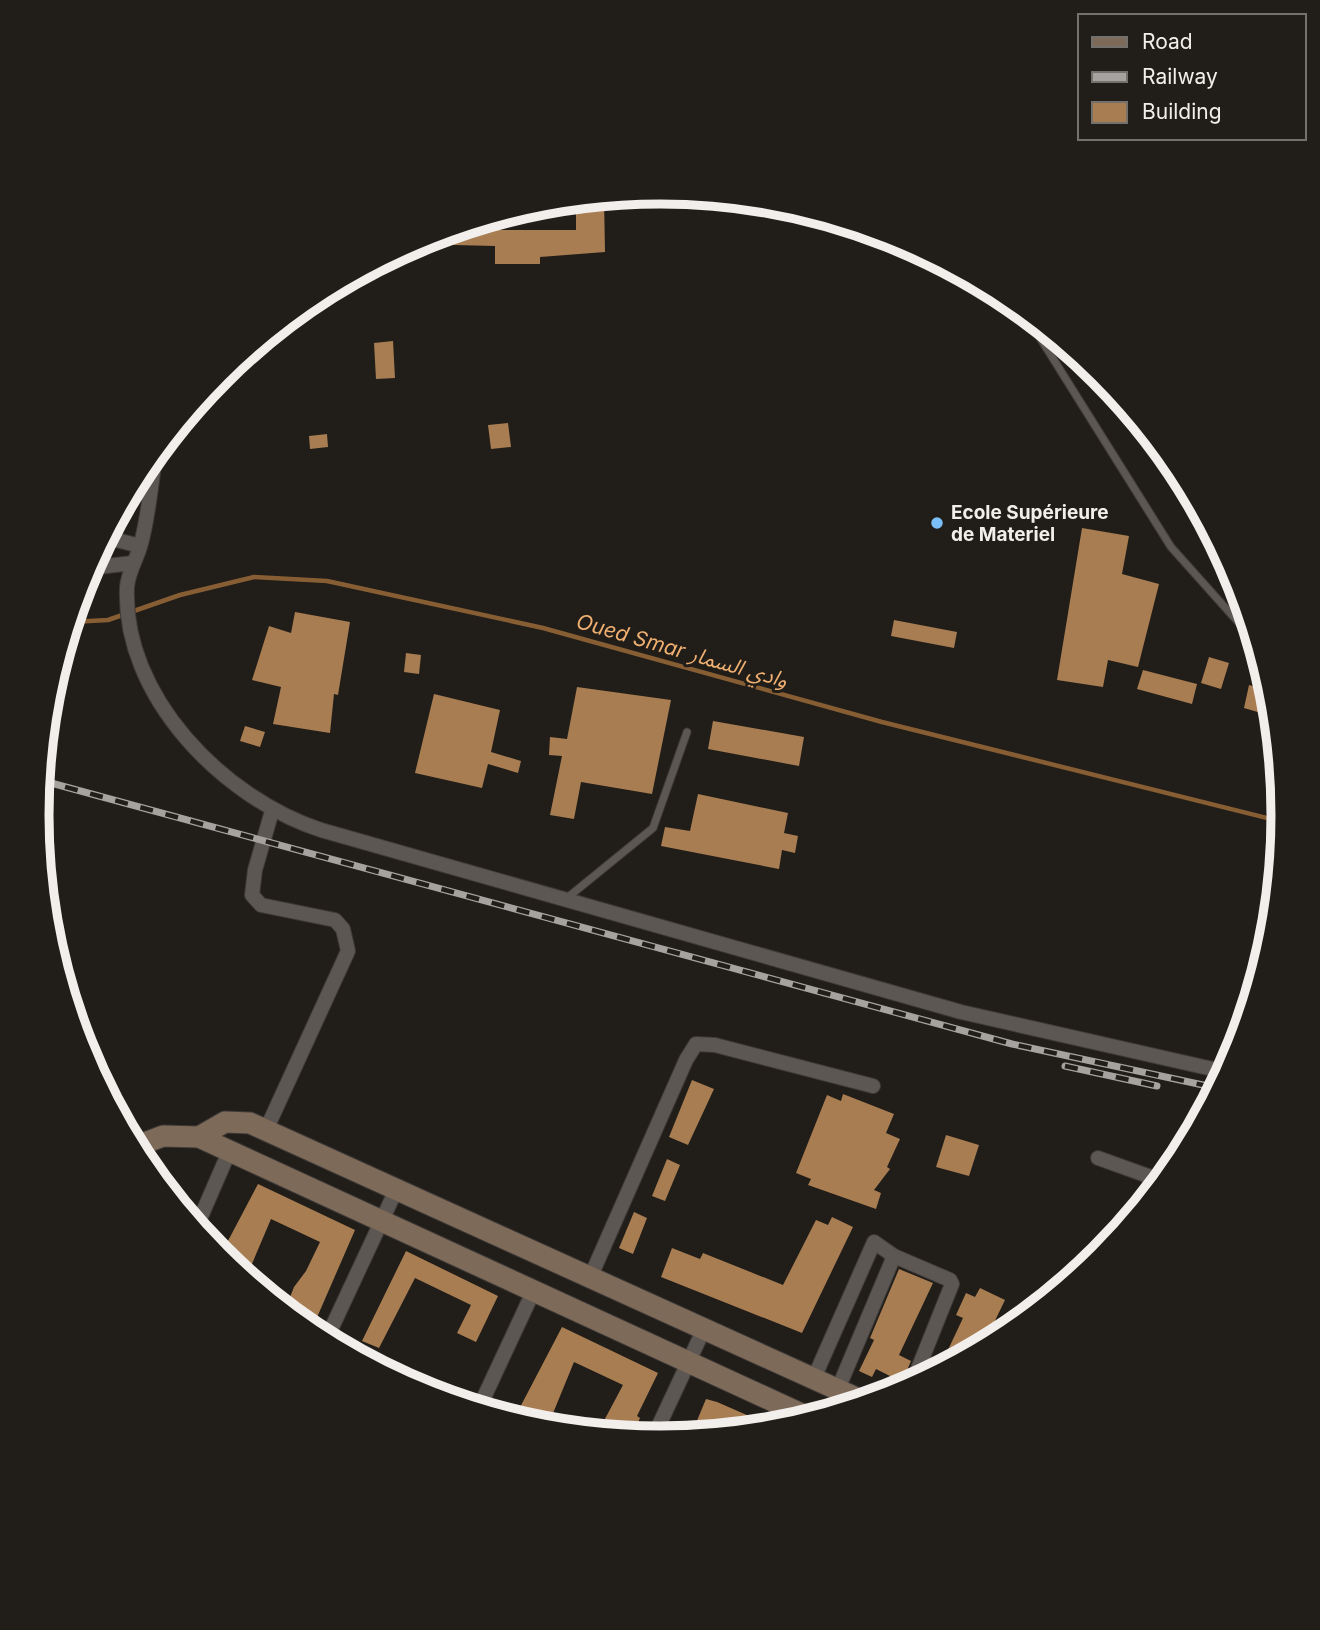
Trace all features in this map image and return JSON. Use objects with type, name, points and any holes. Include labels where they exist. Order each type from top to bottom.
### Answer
[{"type":"street","points":[[152,476],[140,546],[127,585],[129,624],[142,671],[161,707],[216,769],[272,811],[321,830],[961,1012],[1215,1069]]},
{"type":"street","points":[[115,540],[140,546]]},
{"type":"street","points":[[102,566],[133,563]]},
{"type":"street","points":[[266,1130],[348,951],[348,939],[335,920],[261,905],[252,895],[252,882],[272,811]]},
{"type":"street","points":[[590,1278],[686,1060],[696,1044],[715,1045],[873,1086]]},
{"type":"street","points":[[199,1137],[233,1120],[266,1130],[850,1396]]},
{"type":"street","points":[[145,1143],[163,1136],[199,1137],[794,1411]]},
{"type":"street","points":[[201,1218],[229,1152]]},
{"type":"street","points":[[1098,1158],[1152,1177]]},
{"type":"street","points":[[331,1329],[397,1188]]},
{"type":"street","points":[[814,1378],[874,1242],[894,1256],[950,1280],[951,1284],[918,1368]]},
{"type":"street","points":[[838,1390],[894,1256]]},
{"type":"street","points":[[483,1399],[534,1290]]},
{"type":"street","points":[[659,1426],[703,1331]]},
{"type":"lane","points":[[1039,336],[1171,547],[1241,625]]},
{"type":"lane","points":[[567,898],[653,828],[687,732]]},
{"type":"building","points":[[604,207],[605,252],[540,257],[540,264],[495,264],[495,246],[442,245],[486,230],[576,230],[576,210]]},
{"type":"building","points":[[393,341],[395,378],[376,379],[374,343]]},
{"type":"building","points":[[508,423],[511,447],[491,449],[488,425]]},
{"type":"building","points":[[327,434],[328,447],[310,449],[309,436]]},
{"type":"building","points":[[1082,528],[1129,536],[1122,574],[1159,584],[1138,667],[1108,660],[1103,687],[1057,680]]},
{"type":"building","points":[[295,612],[350,622],[338,695],[334,694],[330,733],[273,724],[281,687],[252,680],[269,626],[291,633]]},
{"type":"building","points":[[894,620],[957,632],[954,648],[891,636]]},
{"type":"building","points":[[406,653],[421,655],[419,674],[404,672]]},
{"type":"building","points":[[1209,657],[1229,663],[1221,689],[1201,683]]},
{"type":"building","points":[[1143,670],[1197,684],[1192,704],[1137,689]]},
{"type":"building","points":[[1249,685],[1257,687],[1261,713],[1244,708]]},
{"type":"building","points":[[577,687],[671,700],[652,794],[581,782],[574,819],[550,815],[562,756],[549,755],[550,737],[567,739]]},
{"type":"building","points":[[434,694],[500,710],[491,752],[521,761],[518,773],[488,764],[482,788],[415,773]]},
{"type":"building","points":[[713,721],[804,737],[799,766],[708,749]]},
{"type":"building","points":[[245,726],[265,732],[260,747],[240,741]]},
{"type":"building","points":[[698,794],[788,813],[784,833],[798,836],[795,853],[782,850],[779,869],[661,846],[665,827],[690,831]]},
{"type":"building","points":[[692,1080],[714,1089],[688,1145],[669,1137]]},
{"type":"building","points":[[843,1094],[894,1114],[886,1133],[900,1139],[887,1167],[890,1169],[874,1190],[881,1193],[876,1209],[808,1185],[811,1179],[796,1173],[827,1095],[841,1101]]},
{"type":"building","points":[[946,1135],[979,1145],[969,1176],[936,1167]]},
{"type":"building","points":[[667,1159],[680,1165],[665,1201],[652,1196]]},
{"type":"building","points":[[258,1184],[355,1230],[316,1320],[289,1300],[320,1242],[271,1219],[250,1268],[226,1245]]},
{"type":"building","points":[[634,1212],[647,1218],[633,1254],[619,1248]]},
{"type":"building","points":[[832,1217],[853,1227],[802,1333],[661,1277],[672,1248],[700,1259],[703,1253],[783,1285],[816,1220],[828,1225]]},
{"type":"building","points":[[406,1251],[498,1296],[476,1342],[457,1333],[471,1305],[415,1278],[379,1348],[362,1341]]},
{"type":"building","points":[[899,1269],[933,1283],[899,1355],[911,1361],[905,1374],[895,1379],[876,1369],[872,1377],[859,1371],[874,1340],[870,1338]]},
{"type":"building","points":[[980,1288],[1005,1300],[992,1328],[946,1354],[963,1318],[956,1315],[966,1293],[975,1297]]},
{"type":"building","points":[[562,1327],[658,1373],[637,1416],[640,1418],[637,1425],[603,1423],[623,1385],[574,1362],[552,1416],[519,1409]]},
{"type":"building","points":[[706,1399],[754,1418],[740,1421],[695,1425]]},
{"type":"waterway","name":"Oued Smar وادي السمار","points":[[80,621],[108,620],[180,595],[254,577],[327,581],[543,628],[882,722],[1271,819]]},
{"type":"railway","points":[[50,783],[1012,1044],[1207,1086]]},
{"type":"railway","points":[[1065,1066],[1157,1086]]},
{"type":"place","name":"Ecole Supérieure de Materiel","points":[[937,523]]}]
